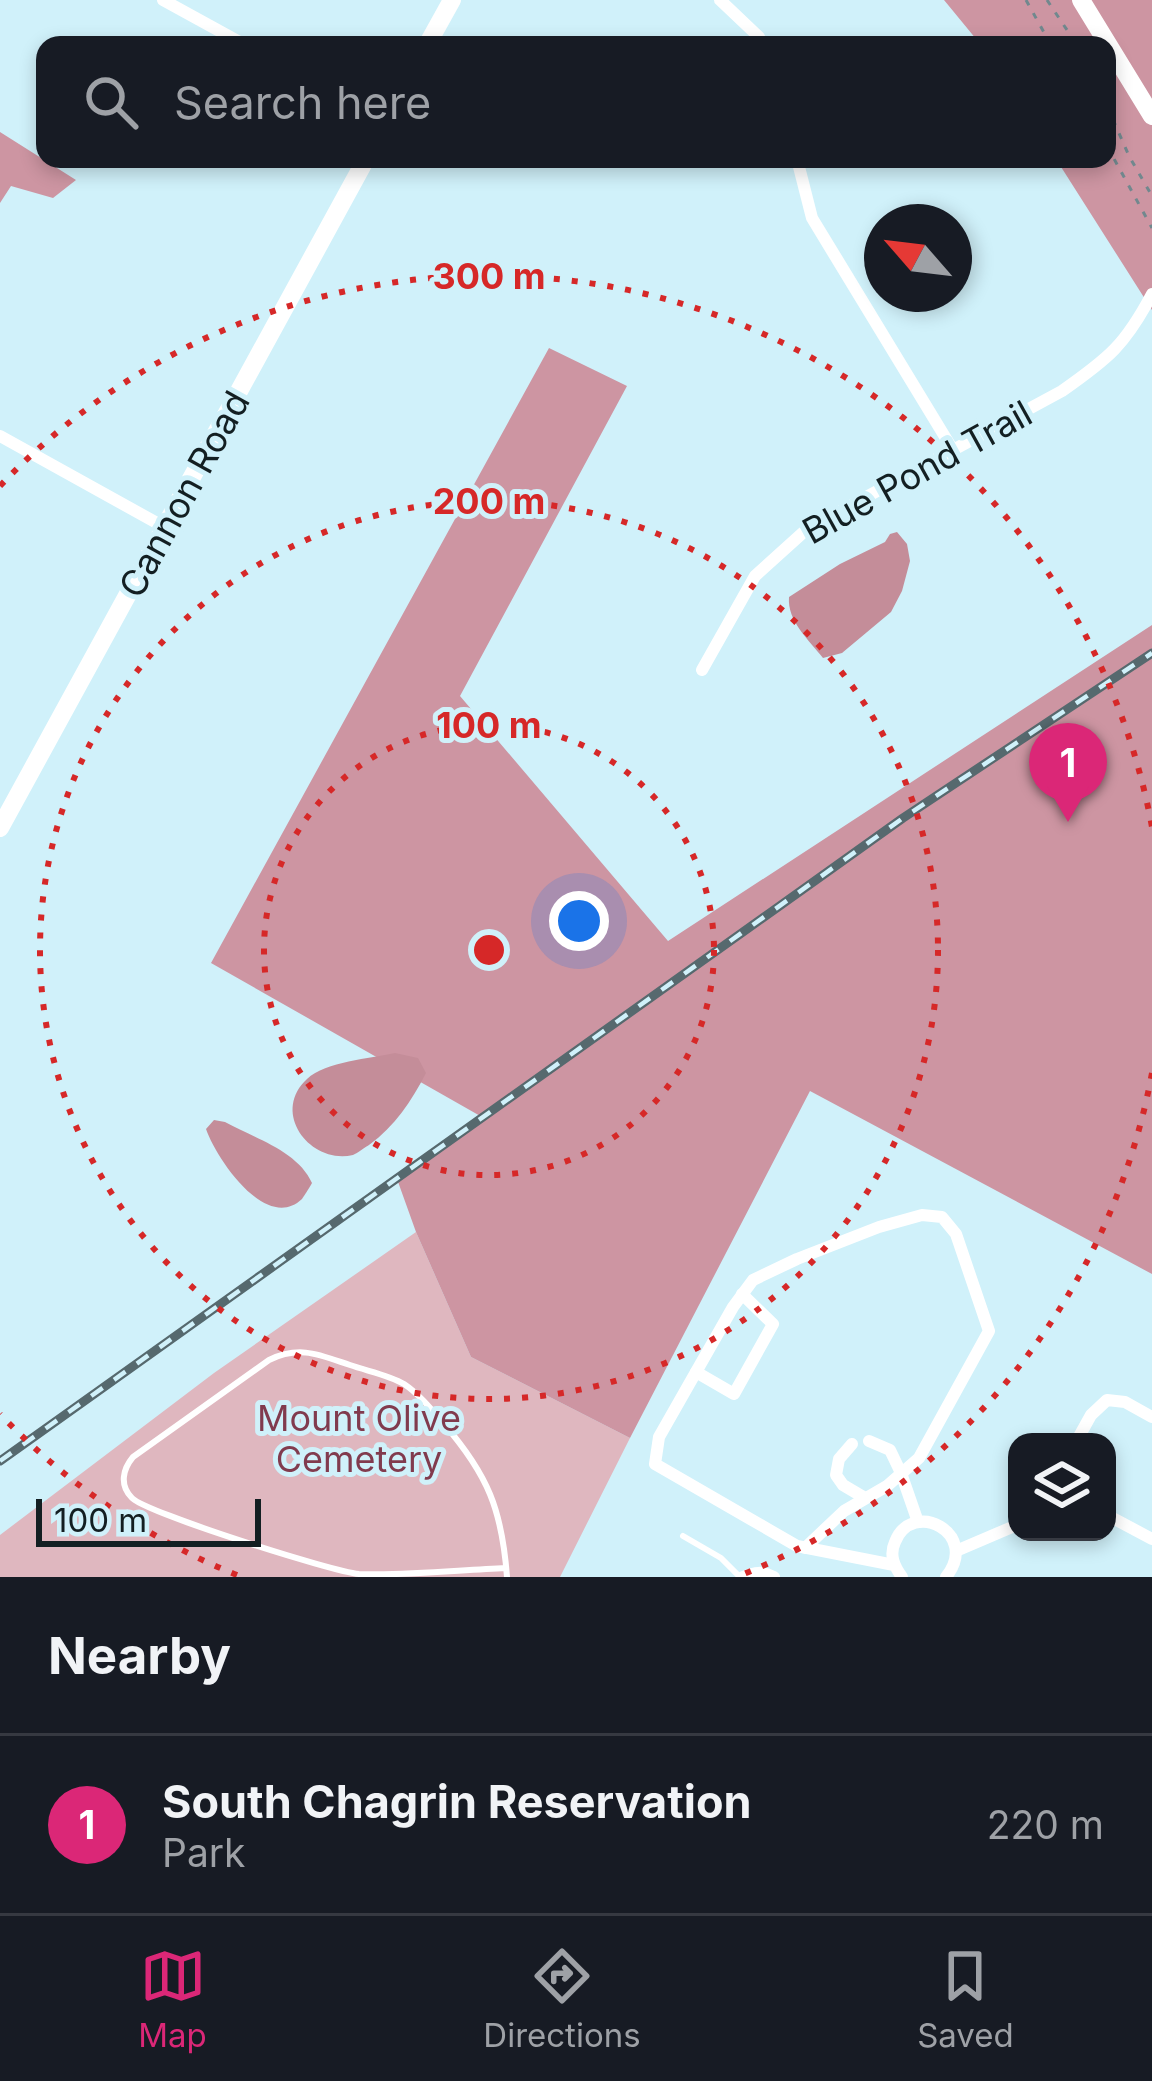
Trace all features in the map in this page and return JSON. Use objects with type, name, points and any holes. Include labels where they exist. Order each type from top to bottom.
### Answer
[{"type":"main road","points":[[433,36],[452,0]]},
{"type":"main road","points":[[1081,0],[1103,36]]},
{"type":"main road","points":[[1116,57],[1152,116]]},
{"type":"main road","name":"Cannon Road","points":[[0,828],[361,168]]},
{"type":"street","points":[[163,0],[229,36]]},
{"type":"street","points":[[720,0],[757,36]]},
{"type":"street","points":[[799,168],[812,218],[953,450]]},
{"type":"street","name":"Blue Pond Trail","points":[[702,670],[754,576],[807,529],[1062,391],[1124,343],[1152,294]]},
{"type":"street","points":[[0,436],[166,528]]},
{"type":"street","points":[[805,1547],[844,1510],[920,1458],[988,1331],[956,1234],[942,1216],[922,1214],[753,1280],[659,1437],[655,1464],[805,1547],[898,1571],[896,1538],[927,1521],[944,1528],[954,1542],[949,1573],[966,1577]]},
{"type":"street","points":[[696,1372],[734,1394],[773,1324],[742,1294]]},
{"type":"street","points":[[1081,1433],[1090,1415],[1107,1400],[1125,1402],[1152,1417]]},
{"type":"street","points":[[869,1441],[890,1450],[918,1522]]},
{"type":"street","points":[[852,1444],[839,1460],[836,1475],[865,1498]]},
{"type":"street","points":[[1116,1520],[1152,1539]]},
{"type":"street","points":[[956,1551],[1008,1530]]},
{"type":"street","points":[[742,1577],[755,1572],[774,1577]]},
{"type":"lane","points":[[287,1352],[320,1355],[403,1383],[430,1408],[489,1487],[503,1534],[507,1573],[354,1574],[158,1511],[132,1498],[124,1481],[125,1466],[269,1360],[287,1352]]},
{"type":"lane","points":[[683,1536],[721,1558],[742,1577]]},
{"type":"path","points":[[1026,0],[1046,36]]},
{"type":"path","points":[[1047,0],[1071,36]]},
{"type":"path","points":[[1116,126],[1152,196]]},
{"type":"path","points":[[1116,162],[1152,228]]},
{"type":"green space","name":"Mount Olive Cemetery","points":[[416,1232],[471,1357],[630,1438],[560,1577],[0,1577],[0,1535],[214,1373]]},
{"type":"shaded area","points":[[944,0],[1152,0],[1152,310],[1062,168],[1116,168],[1116,36],[974,36]]},
{"type":"shaded area","points":[[0,132],[36,155],[36,168],[57,168],[76,180],[53,198],[11,186],[0,203]]},
{"type":"shaded area","points":[[549,348],[627,386],[460,696],[668,941],[1152,625],[1152,1274],[810,1091],[630,1438],[471,1357],[397,1179],[482,1117],[211,963]]},
{"type":"shaded area","points":[[897,532],[907,544],[910,561],[891,612],[842,653],[823,658],[795,622],[789,597]]},
{"type":"shaded area","points":[[395,1053],[418,1058],[426,1073],[395,1122],[378,1138],[353,1155],[337,1156],[323,1152],[300,1134],[293,1107],[307,1079],[337,1064]]},
{"type":"shaded area","points":[[214,1120],[262,1140],[297,1162],[312,1183],[302,1199],[288,1207],[273,1206],[244,1188],[206,1129]]},
{"type":"railway","points":[[0,1461],[903,818],[1152,653]]},
{"type":"place","name":"South Chagrin Reservation","points":[[1068,822]]}]
